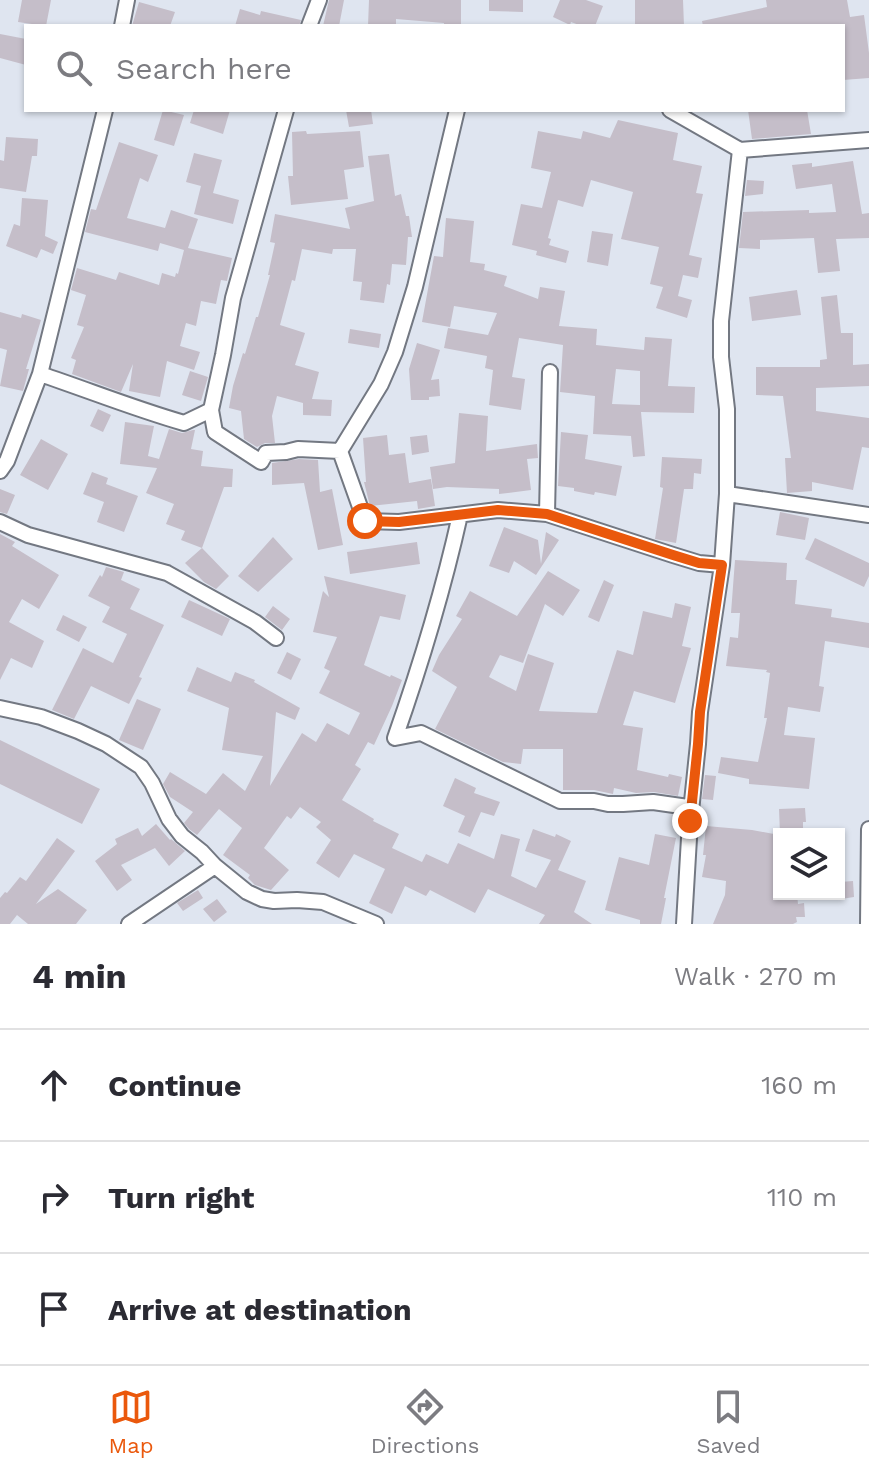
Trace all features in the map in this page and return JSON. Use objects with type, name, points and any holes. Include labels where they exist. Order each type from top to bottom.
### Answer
[{"type":"street","points":[[122,24],[127,0]]},
{"type":"street","points":[[310,24],[319,0]]},
{"type":"street","points":[[0,471],[7,461],[7,437],[40,374],[105,112]]},
{"type":"street","points":[[215,432],[211,410],[233,298],[285,112]]},
{"type":"street","points":[[340,451],[381,384],[395,352],[415,287],[457,112]]},
{"type":"street","points":[[674,112],[740,150],[869,140]]},
{"type":"street","points":[[684,924],[700,712],[722,565],[727,494],[727,409],[721,357],[721,321],[740,150]]},
{"type":"street","points":[[547,514],[550,372]]},
{"type":"street","points":[[40,374],[150,414],[215,432],[261,462],[266,453],[298,449],[340,451]]},
{"type":"street","points":[[184,423],[211,410]]},
{"type":"street","points":[[340,451],[365,521],[399,522],[498,510],[547,514],[699,563],[722,565]]},
{"type":"street","points":[[727,494],[869,515]]},
{"type":"street","points":[[460,515],[447,577],[395,738],[421,733],[560,801],[608,804],[653,802],[688,807],[690,821]]},
{"type":"street","points":[[0,522],[28,535],[167,573],[255,622],[276,638]]},
{"type":"street","points":[[0,708],[41,717],[78,731],[106,744],[141,767],[169,819],[182,836],[247,892],[274,901],[323,902],[376,924]]},
{"type":"street","points":[[868,924],[869,829]]},
{"type":"street","points":[[129,924],[215,866]]},
{"type":"building","points":[[22,0],[51,0],[46,24],[18,22]]},
{"type":"building","points":[[329,0],[344,0],[339,24],[323,24]]},
{"type":"building","points":[[369,0],[461,0],[461,24],[396,19],[396,24],[368,24]]},
{"type":"building","points":[[489,0],[523,0],[523,12],[489,11]]},
{"type":"building","points":[[560,0],[586,0],[603,6],[596,24],[568,24],[553,17]]},
{"type":"building","points":[[635,0],[683,0],[684,24],[635,24]]},
{"type":"building","points":[[766,0],[847,0],[850,17],[864,15],[869,78],[845,80],[845,24],[703,24],[702,21],[767,7]]},
{"type":"building","points":[[139,2],[175,12],[171,24],[133,24]]},
{"type":"building","points":[[240,9],[301,20],[300,24],[236,24]]},
{"type":"building","points":[[0,34],[24,39],[24,64],[0,58]]},
{"type":"building","points":[[162,112],[184,115],[174,146],[154,140]]},
{"type":"building","points":[[193,112],[229,112],[223,134],[190,123]]},
{"type":"building","points":[[346,112],[371,112],[373,124],[349,127]]},
{"type":"building","points":[[748,112],[807,112],[811,134],[752,139]]},
{"type":"building","points":[[618,120],[678,133],[673,160],[702,166],[696,193],[703,194],[689,255],[702,258],[698,278],[683,275],[678,296],[692,300],[687,318],[656,308],[663,287],[650,284],[659,247],[621,239],[633,192],[591,180],[583,207],[558,200],[548,238],[551,239],[549,245],[569,251],[566,263],[512,245],[521,204],[542,208],[551,172],[531,168],[538,131],[581,139],[583,131],[610,138]]},
{"type":"building","points":[[306,131],[307,134],[360,131],[364,167],[344,170],[348,199],[291,205],[288,176],[293,176],[292,132]]},
{"type":"building","points":[[6,137],[38,139],[37,156],[32,156],[26,192],[0,188],[0,160],[4,161]]},
{"type":"building","points":[[119,142],[158,155],[148,182],[140,178],[127,218],[165,228],[171,210],[198,219],[188,248],[232,258],[227,281],[221,280],[216,304],[201,301],[196,326],[186,323],[180,346],[200,352],[194,370],[167,361],[160,397],[129,391],[133,364],[121,392],[72,374],[76,360],[71,358],[84,327],[77,325],[86,295],[71,290],[77,268],[116,280],[119,272],[159,285],[162,273],[175,277],[178,274],[184,250],[160,243],[158,251],[85,232],[91,209],[96,210]]},
{"type":"building","points":[[194,153],[222,160],[213,193],[239,200],[233,224],[194,214],[201,186],[186,182]]},
{"type":"building","points":[[389,154],[395,196],[401,194],[406,216],[409,216],[412,237],[408,237],[406,265],[392,264],[384,303],[360,300],[362,282],[353,281],[356,249],[333,249],[332,254],[302,249],[280,325],[305,333],[295,365],[319,372],[312,399],[332,400],[331,416],[303,415],[303,403],[277,396],[272,416],[275,443],[257,447],[244,439],[241,411],[229,408],[243,353],[270,275],[275,243],[270,242],[275,214],[350,229],[345,208],[374,201],[368,156]]},
{"type":"building","points":[[853,161],[862,214],[869,213],[869,238],[836,239],[840,271],[818,273],[814,238],[760,240],[760,249],[739,248],[743,212],[836,212],[832,184],[796,189],[792,165],[812,163],[812,167]]},
{"type":"building","points":[[747,180],[764,181],[763,194],[745,196]]},
{"type":"building","points":[[22,198],[48,200],[45,236],[58,242],[53,254],[41,249],[37,258],[6,246],[14,224],[20,226]]},
{"type":"building","points":[[446,218],[474,221],[470,262],[485,264],[484,270],[507,276],[504,286],[538,299],[540,287],[565,291],[559,326],[597,329],[596,345],[644,350],[645,337],[672,339],[668,386],[695,387],[694,413],[641,412],[645,456],[633,457],[631,436],[593,434],[595,396],[560,392],[563,345],[519,338],[512,377],[525,379],[521,410],[489,405],[493,370],[485,368],[487,356],[444,348],[448,328],[488,335],[497,313],[454,306],[450,327],[422,322],[434,256],[443,257]],"holes":[[[616,369],[640,371],[640,405],[612,404]]]},
{"type":"building","points":[[592,231],[613,234],[608,266],[587,262]]},
{"type":"building","points":[[797,290],[801,315],[752,321],[749,297]]},
{"type":"building","points":[[837,295],[841,333],[853,333],[853,365],[869,364],[869,386],[816,388],[816,411],[869,418],[869,448],[862,447],[853,490],[812,482],[812,491],[787,493],[785,458],[791,458],[783,396],[756,395],[756,367],[820,367],[820,360],[827,359],[821,297]]},
{"type":"building","points":[[0,312],[41,320],[26,369],[29,369],[23,391],[0,386],[7,350],[0,348]]},
{"type":"building","points":[[350,329],[381,334],[379,348],[348,343]]},
{"type":"building","points":[[417,343],[440,350],[431,380],[439,379],[440,396],[429,397],[429,400],[411,400],[409,369]]},
{"type":"building","points":[[190,371],[208,377],[201,401],[182,395]]},
{"type":"building","points":[[98,409],[111,415],[103,432],[90,426]]},
{"type":"building","points":[[459,413],[488,416],[486,451],[537,444],[538,458],[527,459],[531,490],[499,494],[499,489],[433,489],[430,467],[455,463]]},
{"type":"building","points":[[125,422],[154,426],[148,456],[159,459],[169,429],[182,433],[195,430],[191,449],[203,451],[201,466],[233,469],[232,487],[224,487],[202,548],[181,540],[185,531],[166,524],[174,504],[146,493],[157,468],[120,464]]},
{"type":"building","points":[[561,432],[588,435],[585,459],[622,466],[616,496],[595,492],[594,495],[558,486]]},
{"type":"building","points":[[387,435],[389,455],[405,453],[409,483],[431,479],[435,506],[418,509],[417,501],[370,506],[364,482],[363,438]]},
{"type":"building","points":[[427,435],[429,452],[412,455],[410,437]]},
{"type":"building","points":[[41,439],[68,454],[48,490],[20,475]]},
{"type":"building","points":[[662,457],[702,459],[701,474],[694,473],[693,489],[684,489],[676,543],[655,539],[663,488],[660,487]]},
{"type":"building","points":[[318,460],[320,492],[332,489],[343,545],[318,550],[304,483],[272,485],[272,463]]},
{"type":"building","points":[[92,472],[108,478],[106,484],[138,496],[124,532],[97,522],[104,502],[83,494]]},
{"type":"building","points":[[0,489],[15,495],[7,514],[0,512]]},
{"type":"building","points":[[780,512],[809,518],[805,540],[776,535]]},
{"type":"building","points":[[504,527],[538,540],[541,564],[546,532],[559,540],[536,575],[514,561],[509,573],[489,566]]},
{"type":"building","points":[[0,534],[15,542],[12,546],[59,575],[39,609],[22,599],[9,622],[44,641],[32,668],[11,658],[0,680]]},
{"type":"building","points":[[273,537],[293,559],[258,592],[238,576]]},
{"type":"building","points":[[815,538],[869,563],[869,576],[864,587],[805,559]]},
{"type":"building","points":[[417,542],[420,564],[350,574],[347,552]]},
{"type":"building","points":[[202,548],[229,576],[216,589],[185,563]]},
{"type":"building","points":[[735,560],[787,563],[786,580],[797,580],[795,604],[832,609],[831,617],[869,623],[869,648],[825,641],[819,686],[824,687],[820,712],[788,707],[784,735],[815,738],[809,789],[749,784],[749,779],[718,773],[721,757],[758,762],[767,718],[764,718],[770,673],[767,670],[726,666],[730,637],[738,638],[740,613],[731,613]]},
{"type":"building","points":[[106,567],[124,572],[121,580],[140,589],[130,609],[164,625],[129,704],[91,686],[74,719],[52,710],[83,648],[113,663],[127,634],[102,622],[110,607],[88,596]]},
{"type":"building","points":[[548,571],[580,590],[563,616],[545,604],[523,663],[500,655],[489,677],[516,691],[528,654],[554,663],[539,711],[597,713],[617,650],[633,655],[643,611],[672,618],[675,603],[691,607],[682,646],[691,648],[675,703],[634,691],[623,725],[643,728],[637,770],[682,777],[678,796],[614,788],[613,794],[594,790],[563,790],[563,749],[523,749],[521,764],[503,762],[435,729],[457,687],[432,671],[462,619],[456,616],[470,591],[517,616]]},
{"type":"building","points":[[324,576],[406,595],[400,620],[380,616],[364,665],[402,680],[374,745],[368,742],[355,765],[361,769],[342,800],[399,834],[392,848],[422,862],[426,854],[448,864],[458,843],[494,859],[501,834],[520,839],[511,876],[536,888],[551,860],[525,851],[533,829],[571,841],[558,870],[586,881],[574,912],[592,924],[539,924],[545,915],[488,889],[475,913],[430,890],[426,896],[405,886],[392,914],[369,903],[385,869],[354,854],[339,878],[316,863],[331,840],[316,827],[321,822],[300,807],[291,819],[287,816],[264,848],[289,870],[271,890],[255,885],[248,878],[250,875],[223,855],[242,828],[219,809],[197,835],[184,823],[193,812],[170,797],[163,784],[170,772],[206,794],[223,773],[245,791],[263,756],[222,750],[229,708],[187,691],[197,667],[231,682],[235,672],[255,680],[300,708],[295,720],[276,712],[270,786],[302,733],[316,742],[327,723],[349,735],[360,713],[319,693],[330,671],[324,668],[337,637],[313,632],[323,591],[329,597]]},
{"type":"building","points":[[604,580],[614,585],[599,622],[588,617]]},
{"type":"building","points":[[189,600],[230,619],[222,636],[181,617]]},
{"type":"building","points":[[273,606],[290,619],[282,630],[265,617]]},
{"type":"building","points":[[63,615],[87,627],[79,642],[56,630]]},
{"type":"building","points":[[287,652],[301,659],[291,680],[277,673]]},
{"type":"building","points":[[137,699],[161,709],[143,750],[119,740]]},
{"type":"building","points":[[0,740],[100,789],[82,824],[0,784]]},
{"type":"building","points":[[705,775],[716,776],[713,800],[702,799]]},
{"type":"building","points":[[455,778],[476,788],[474,793],[500,802],[494,816],[481,812],[470,837],[458,832],[465,816],[443,806]]},
{"type":"building","points":[[805,808],[803,828],[780,828],[779,809]]},
{"type":"building","points":[[156,824],[185,851],[169,866],[155,848],[121,865],[132,880],[117,891],[95,861],[117,844],[115,839],[138,828],[142,836]]},
{"type":"building","points":[[706,826],[773,834],[773,900],[804,903],[805,917],[796,917],[797,922],[793,924],[713,924],[725,895],[726,881],[702,877],[706,855],[703,855]]},
{"type":"building","points":[[655,834],[676,838],[666,898],[661,924],[640,924],[640,920],[605,910],[619,857],[649,865]]},
{"type":"building","points":[[57,838],[75,851],[36,904],[58,889],[87,910],[76,924],[28,924],[17,915],[10,924],[0,924],[0,898],[20,877],[26,881]]},
{"type":"building","points":[[853,881],[854,897],[845,898],[845,882]]},
{"type":"building","points":[[198,890],[203,898],[183,911],[177,903]]},
{"type":"building","points":[[217,899],[227,912],[214,922],[203,909]]},
{"type":"route","points":[[365,521],[399,522],[498,510],[547,514],[699,563],[722,565],[700,712],[690,821]]}]
